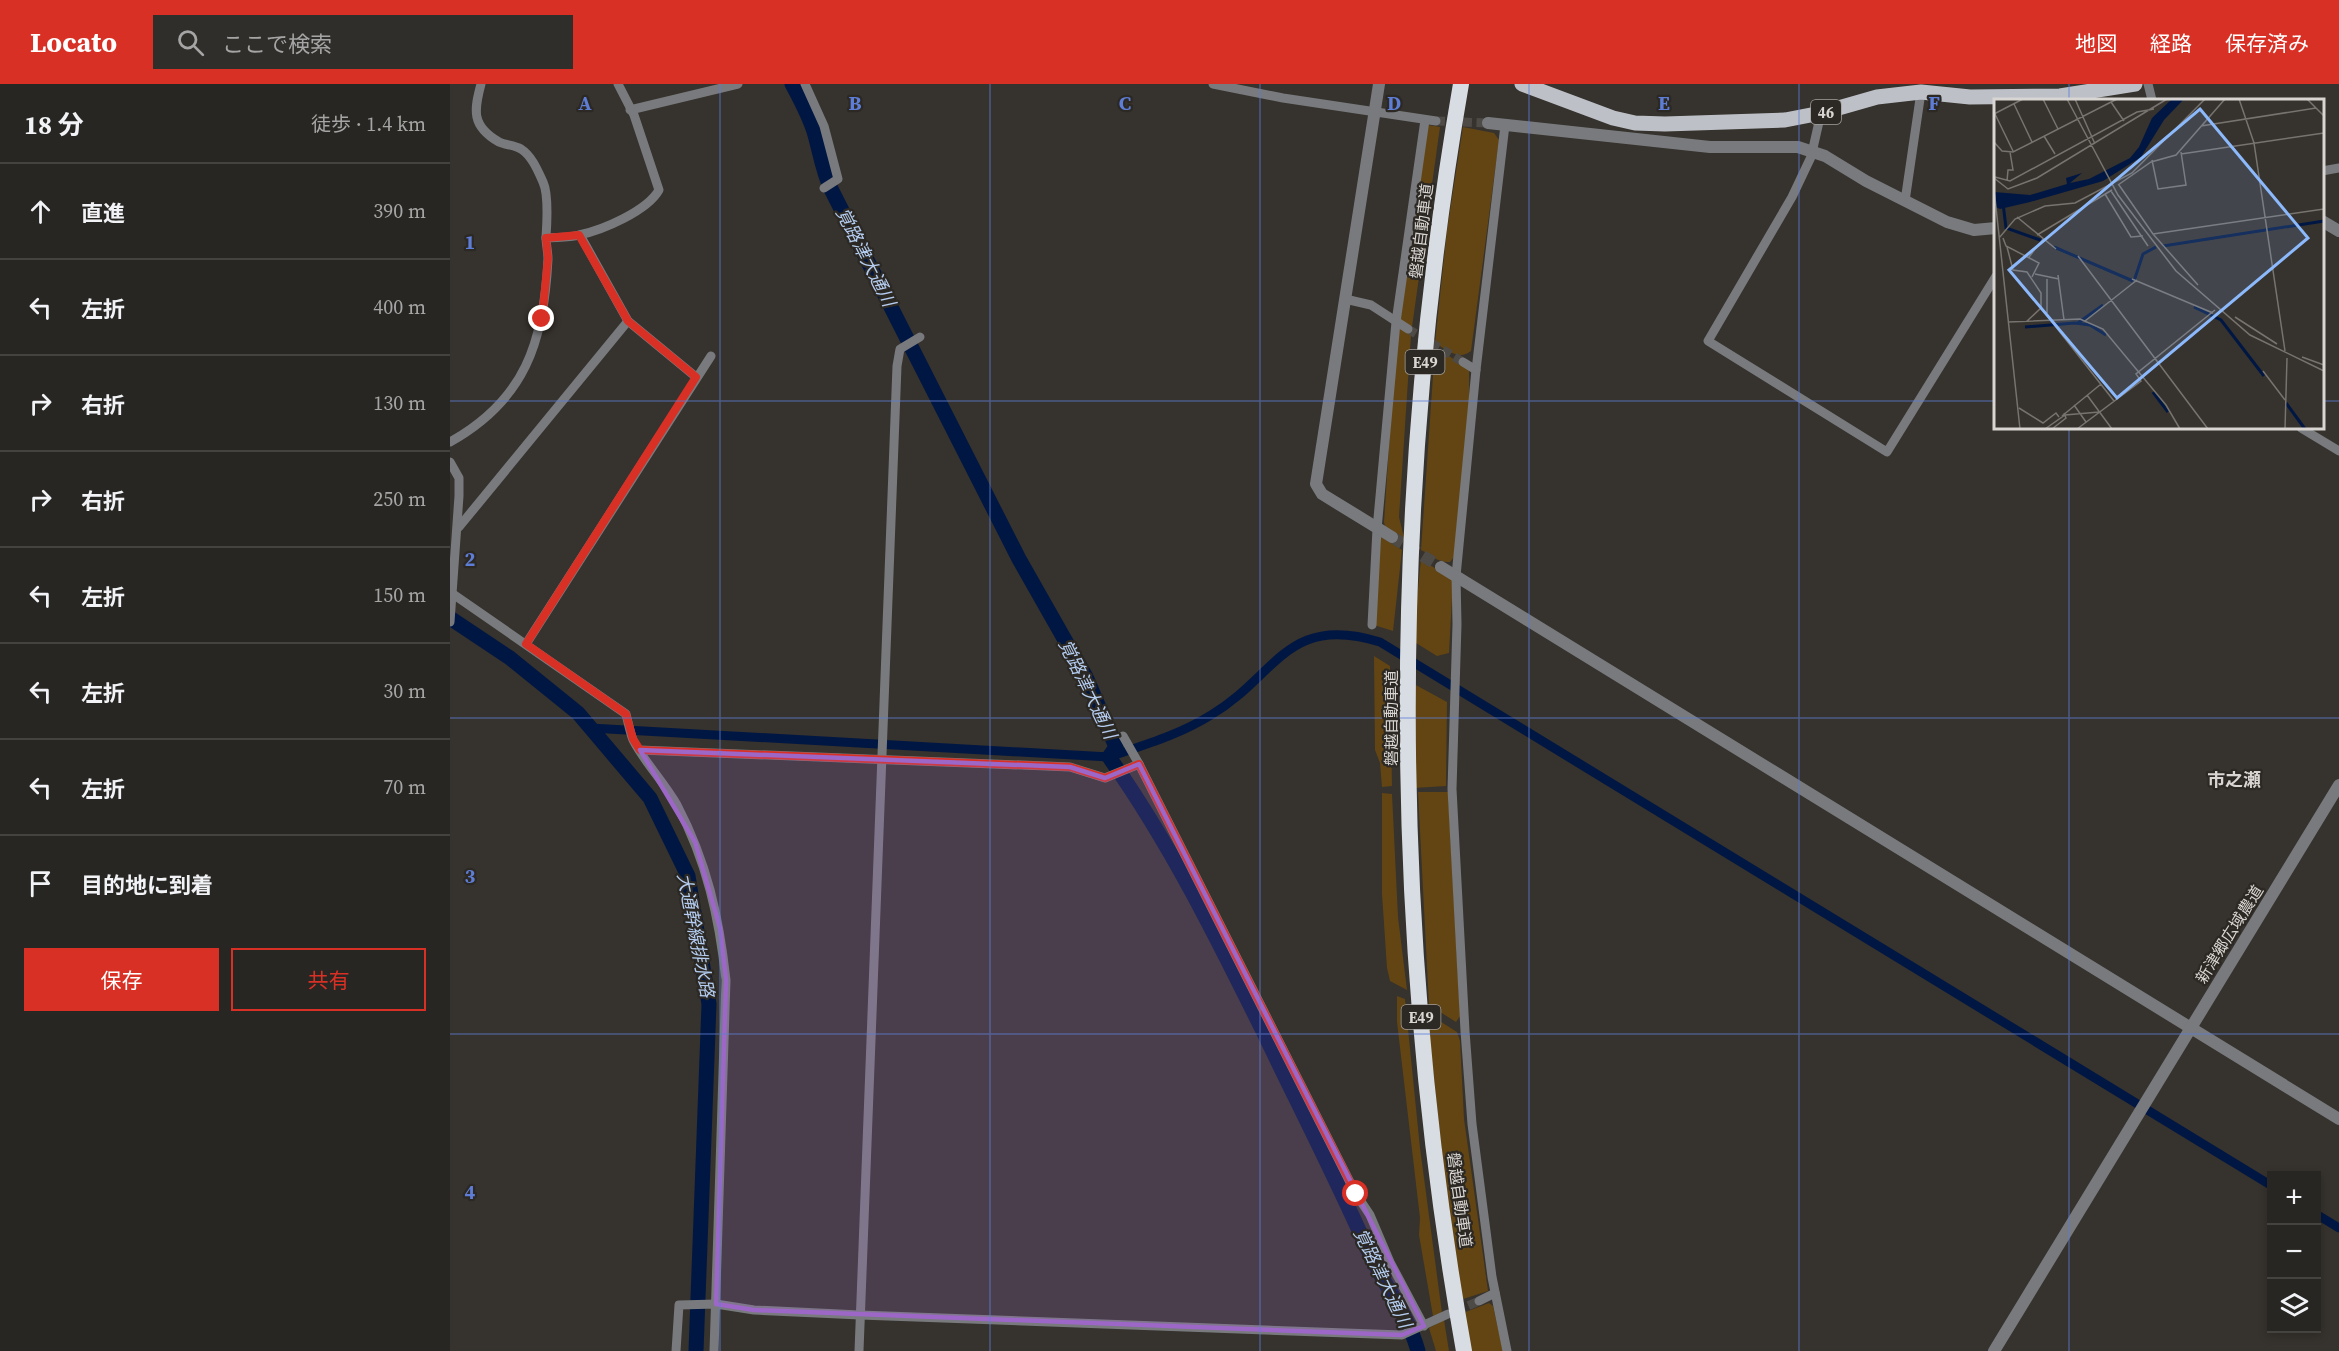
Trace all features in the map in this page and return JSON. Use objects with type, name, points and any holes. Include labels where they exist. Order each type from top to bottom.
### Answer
[{"type":"highway","name":"磐越自動車道","points":[[1460,86],[1445,180],[1429,316],[1417,459],[1409,681],[1412,868],[1420,1009],[1441,1199],[1464,1351]]},
{"type":"main road","name":"46","points":[[1522,84],[1613,118],[1635,123],[1785,120],[1821,113],[1877,97],[1921,92],[1970,97],[2060,96],[2135,84]]},
{"type":"street","points":[[450,442],[473,429],[496,410],[522,376],[542,319],[548,258],[545,185],[529,156],[519,147],[499,142],[480,126],[475,114],[481,84]]},
{"type":"street","points":[[546,238],[579,235],[627,218],[653,201],[659,190],[630,110],[618,84]]},
{"type":"street","points":[[630,110],[738,84]]},
{"type":"street","points":[[805,84],[824,126],[838,179],[824,188]]},
{"type":"street","points":[[1213,84],[1283,98],[1430,121],[1396,322],[1377,529],[1372,625]]},
{"type":"street","points":[[1379,84],[1316,484],[1322,494],[1392,537]]},
{"type":"street","points":[[2148,84],[2151,99]]},
{"type":"street","points":[[1905,201],[1921,92]]},
{"type":"street","points":[[1821,113],[1811,157],[1792,197],[1708,341],[1887,452],[1994,278]]},
{"type":"street","points":[[1488,123],[1710,147],[1798,147],[1812,150],[1947,222],[1968,229],[1994,228]]},
{"type":"street","points":[[1505,125],[1476,369],[1456,576],[1452,789],[1472,1124],[1496,1293],[1507,1351]]},
{"type":"street","points":[[2324,171],[2339,168]]},
{"type":"street","points":[[2324,222],[2339,231]]},
{"type":"street","points":[[579,235],[628,321],[696,377]]},
{"type":"street","points":[[1345,299],[1371,305],[1408,329]]},
{"type":"street","points":[[459,528],[628,321]]},
{"type":"street","points":[[859,1351],[897,366],[900,349],[917,338]]},
{"type":"street","points":[[526,644],[711,356]]},
{"type":"street","points":[[1463,362],[1476,369]]},
{"type":"street","points":[[2303,429],[2339,451]]},
{"type":"street","points":[[450,462],[459,478],[459,528],[450,622]]},
{"type":"street","points":[[1441,567],[2339,1119]]},
{"type":"street","points":[[451,595],[619,707],[626,714],[633,739],[672,798],[695,842],[710,885],[720,928],[726,980],[713,1304],[714,1351]]},
{"type":"street","points":[[1123,736],[1351,1184],[1370,1215],[1422,1327]]},
{"type":"street","points":[[640,750],[883,757],[1070,767],[1105,778],[1135,763]]},
{"type":"street","name":"新津郷広域農道","points":[[1994,1351],[2339,785]]},
{"type":"street","points":[[1479,1301],[1496,1293]]},
{"type":"street","points":[[676,1351],[679,1305],[686,1304],[860,1315],[1404,1334],[1448,1314]]},
{"type":"highlighted area","points":[[640,750],[1070,767],[1105,778],[1139,764],[1424,1326],[1402,1335],[754,1310],[716,1304],[726,980],[720,928],[695,842]]},
{"type":"shaded area","points":[[1428,125],[1440,127],[1412,327],[1398,319]]},
{"type":"shaded area","points":[[1463,127],[1494,133],[1499,140],[1471,351],[1458,355],[1435,343],[1447,230]]},
{"type":"shaded area","points":[[1397,325],[1411,335],[1399,517],[1404,538],[1385,526],[1384,522]]},
{"type":"shaded area","points":[[1435,347],[1469,369],[1469,401],[1454,557],[1450,562],[1438,560],[1421,550]]},
{"type":"shaded area","points":[[1381,537],[1402,550],[1393,631],[1374,625]]},
{"type":"shaded area","points":[[1421,559],[1453,580],[1449,653],[1437,656],[1416,643],[1414,628]]},
{"type":"shaded area","points":[[1374,656],[1390,666],[1392,786],[1382,787],[1380,763],[1375,750]]},
{"type":"shaded area","points":[[1414,684],[1447,702],[1446,786],[1414,788]]},
{"type":"shaded area","points":[[1418,792],[1448,792],[1460,1016],[1456,1022],[1429,1005]]},
{"type":"shaded area","points":[[1382,793],[1392,794],[1398,917],[1407,990],[1390,981],[1387,968],[1382,894]]},
{"type":"shaded area","points":[[1397,996],[1405,999],[1420,1148],[1442,1313],[1433,1316],[1419,1235],[1420,1218],[1397,1022]]},
{"type":"shaded area","points":[[1427,1013],[1457,1032],[1460,1041],[1464,1119],[1488,1291],[1460,1300],[1449,1219]]},
{"type":"shaded area","points":[[1489,1303],[1493,1306],[1503,1351],[1470,1351],[1463,1313]]},
{"type":"shaded area","points":[[1444,1320],[1449,1351],[1436,1351],[1429,1328]]},
{"type":"waterway","name":"覚路津大通川","points":[[792,84],[811,122],[831,189],[1019,559],[1086,677],[1116,747],[1109,757],[1152,823],[1210,927],[1316,1139],[1372,1259],[1408,1324],[1418,1351]]},
{"type":"waterway","name":"大通幹線排水路","points":[[450,618],[510,658],[578,713],[650,798],[688,876],[709,1004],[696,1351]]},
{"type":"waterway","points":[[590,728],[1109,757],[1174,734],[1211,715],[1233,699],[1285,653],[1303,642],[1323,636],[1348,635],[1380,642],[2267,1183]]},
{"type":"waterway","points":[[2321,1217],[2339,1228]]},
{"type":"tunnel","points":[[1436,121],[1488,123]]},
{"type":"tunnel","points":[[1408,329],[1463,362]]},
{"type":"tunnel","points":[[1392,537],[1441,567]]},
{"type":"tunnel","points":[[1456,1311],[1479,1301]]},
{"type":"district","name":"市之瀬","points":[[2234,779]]},
{"type":"route","points":[[542,319],[548,258],[546,238],[579,235],[623,315],[696,377],[526,644],[619,707],[626,714],[633,739],[640,750],[1070,767],[1105,778],[1139,764],[1356,1194]]}]
